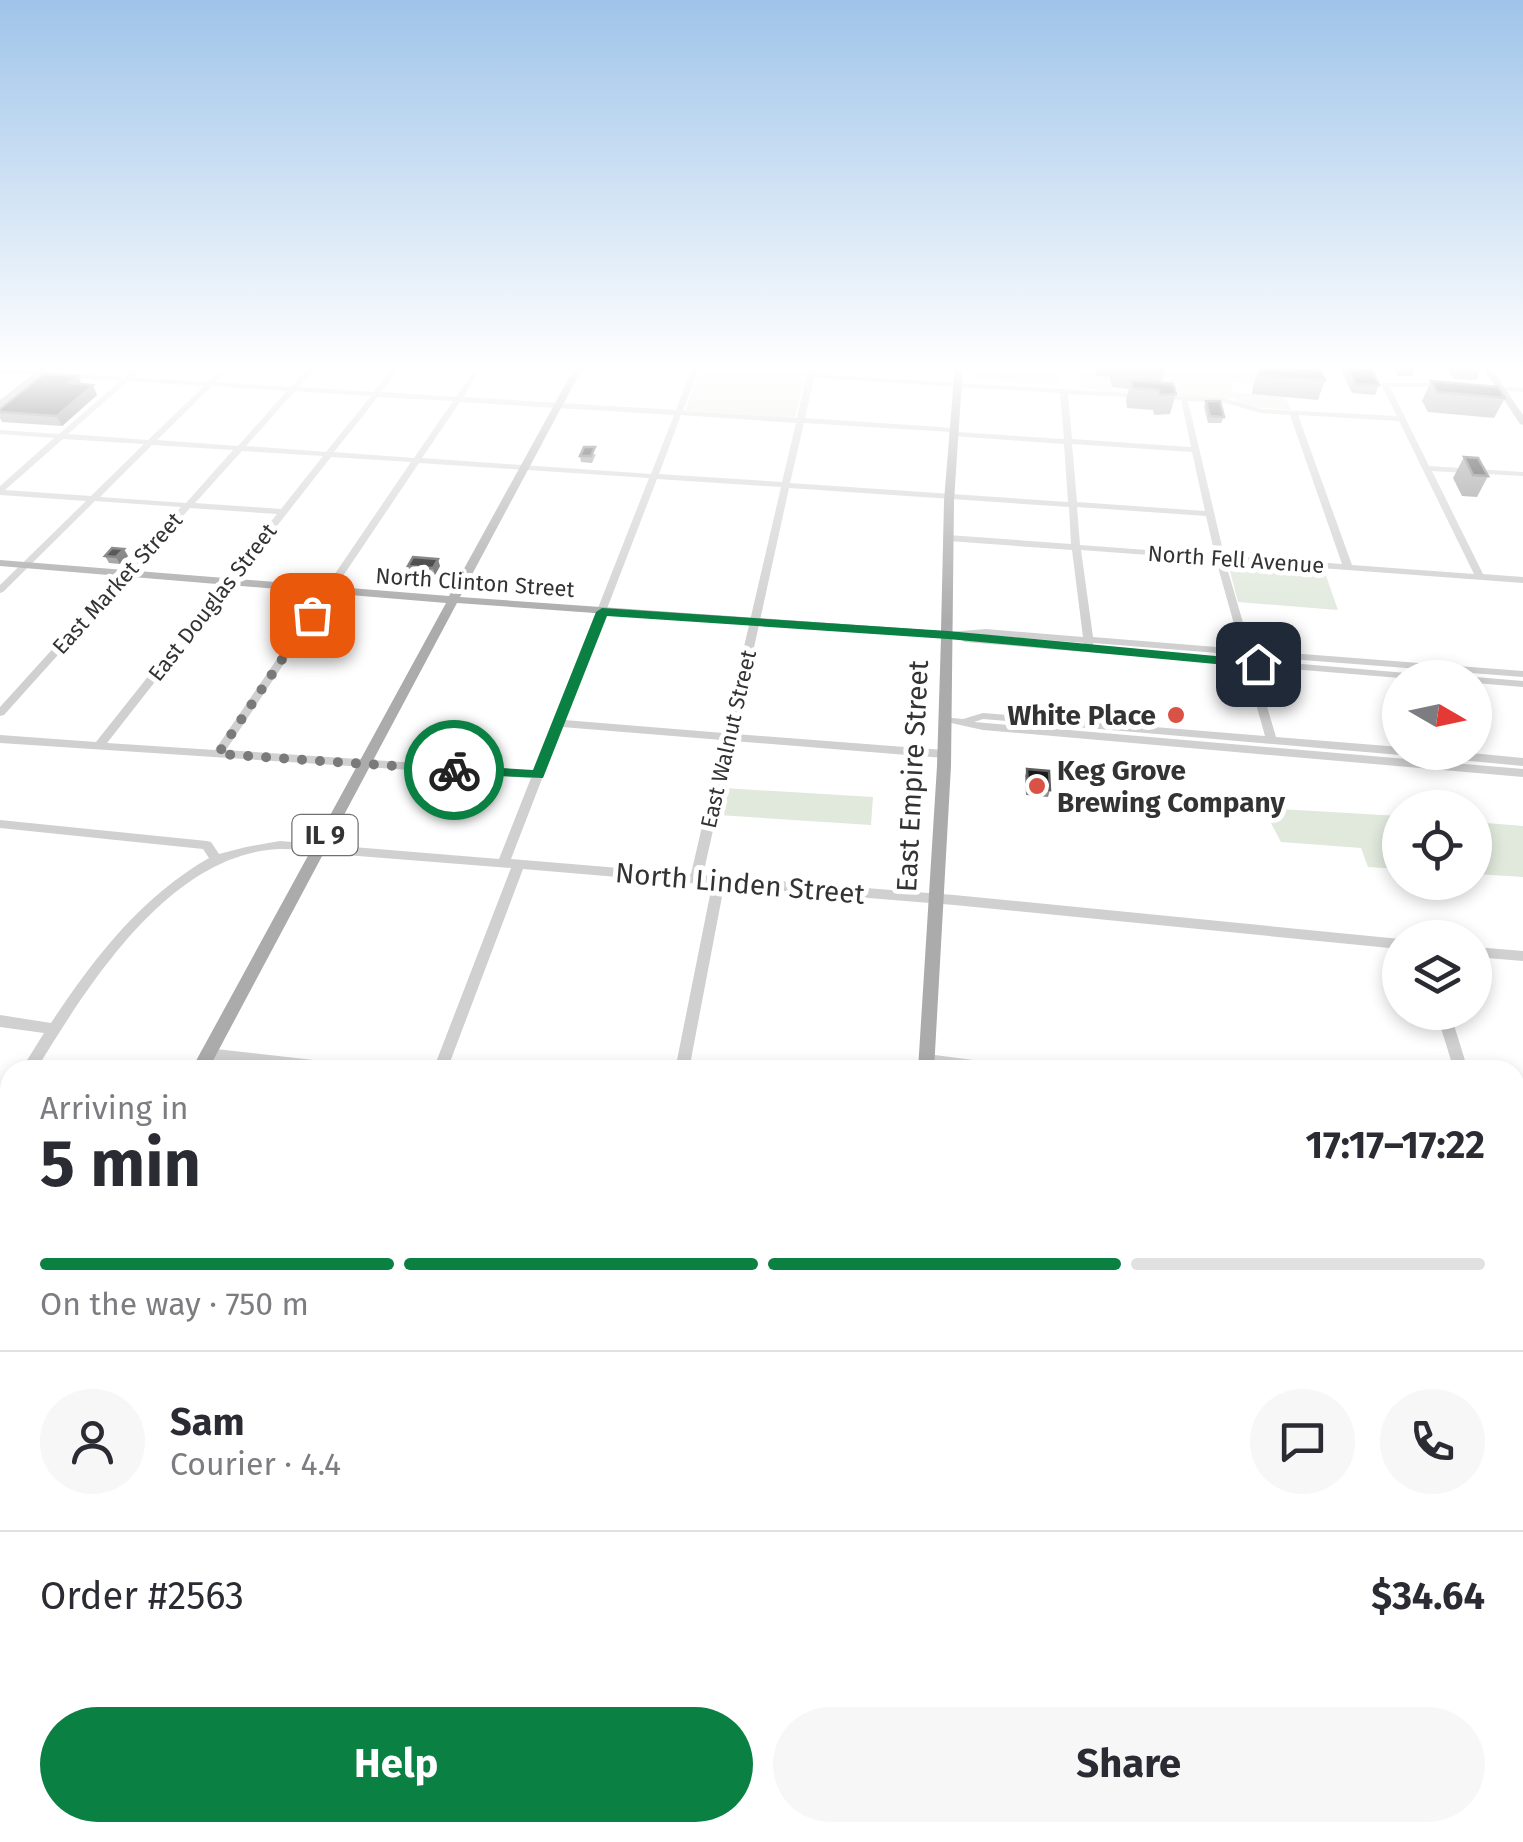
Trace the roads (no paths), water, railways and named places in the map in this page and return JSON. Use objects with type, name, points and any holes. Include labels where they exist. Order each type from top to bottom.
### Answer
[{"type":"main road","points":[[452,600],[531,451]]},
{"type":"main road","name":"East Empire Street","points":[[927,1060],[946,719],[953,451]]},
{"type":"main road","name":"North Clinton Street","points":[[0,563],[602,612],[948,635]]},
{"type":"main road","name":"IL 9","points":[[204,1060],[452,600]]},
{"type":"street","points":[[0,491],[44,451]]},
{"type":"street","points":[[0,590],[141,451]]},
{"type":"street","name":"East Market Street","points":[[0,713],[237,451]]},
{"type":"street","points":[[268,451],[1210,514]]},
{"type":"street","name":"East Douglas Street","points":[[100,745],[331,451]]},
{"type":"street","points":[[218,754],[423,451]]},
{"type":"street","points":[[443,1060],[538,775],[663,451]]},
{"type":"street","name":"East Walnut Street","points":[[696,880],[793,451]]},
{"type":"street","points":[[1068,451],[1089,645]]},
{"type":"street","points":[[1195,451],[1272,746]]},
{"type":"street","points":[[1307,451],[1348,567]]},
{"type":"street","points":[[1418,451],[1480,576]]},
{"type":"street","points":[[1426,468],[1523,474]]},
{"type":"street","points":[[0,491],[283,512]]},
{"type":"street","name":"North Fell Avenue","points":[[948,538],[1523,580]]},
{"type":"street","points":[[948,635],[1382,668]]},
{"type":"street","points":[[1492,673],[1523,674]]},
{"type":"street","points":[[1492,681],[1523,684]]},
{"type":"street","points":[[946,719],[984,727],[1115,732],[1382,755]]},
{"type":"street","points":[[558,724],[944,754]]},
{"type":"street","points":[[0,739],[538,775]]},
{"type":"street","points":[[1272,746],[1382,750]]},
{"type":"street","points":[[1492,764],[1523,762]]},
{"type":"street","points":[[1492,764],[1523,772]]},
{"type":"street","points":[[0,824],[207,845],[216,860],[157,900],[35,1060]]},
{"type":"street","name":"North Linden Street","points":[[216,860],[280,845],[319,846],[1382,942]]},
{"type":"street","points":[[684,1060],[720,882]]},
{"type":"street","points":[[1492,953],[1523,956]]},
{"type":"street","points":[[0,1022],[56,1029]]},
{"type":"street","points":[[1449,1030],[1458,1060]]},
{"type":"street","points":[[207,1054],[261,1060]]},
{"type":"place","name":"White Place","points":[[1176,715]]},
{"type":"place","name":"Keg Grove Brewing Company","points":[[1037,786]]}]
